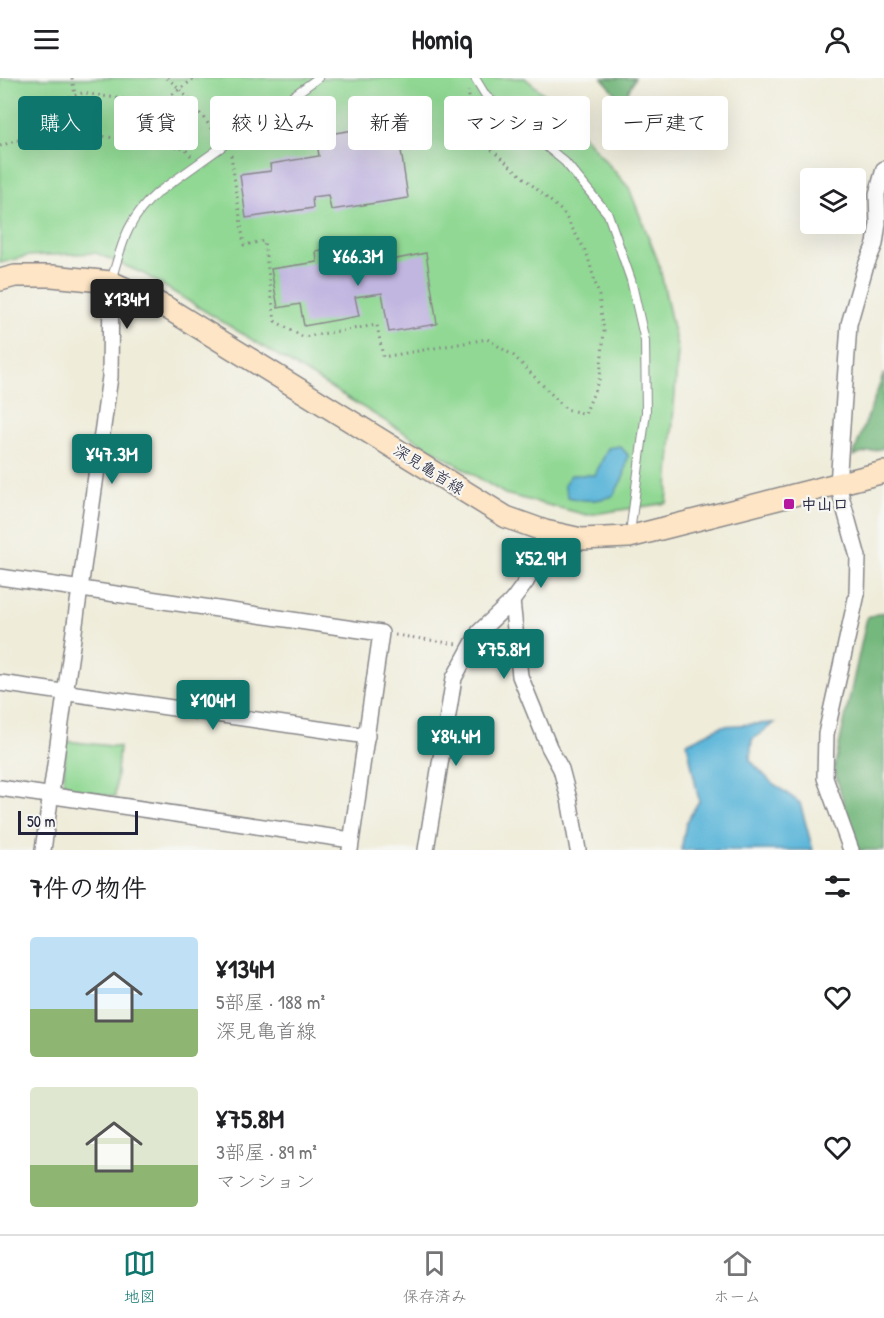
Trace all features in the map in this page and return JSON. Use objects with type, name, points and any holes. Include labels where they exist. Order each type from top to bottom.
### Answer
[{"type":"main road","name":"深見亀首線","points":[[0,280],[15,276],[52,276],[111,282],[164,306],[507,517],[545,531],[581,539],[629,537],[884,472]]},
{"type":"street","points":[[851,850],[825,778],[826,734],[857,594],[858,557],[838,485],[849,324],[865,268],[875,244],[878,223],[877,194],[884,168]]},
{"type":"street","points":[[43,850],[110,377],[111,282]]},
{"type":"street","points":[[426,850],[454,678],[479,632],[512,601],[526,582],[539,556],[545,531]]},
{"type":"street","points":[[0,577],[381,633],[351,845],[0,788]]},
{"type":"street","points":[[512,601],[520,676],[549,747],[561,769],[578,850]]},
{"type":"street","points":[[0,683],[367,736]]},
{"type":"lane","points":[[293,96],[318,78]]},
{"type":"lane","points":[[475,78],[486,96],[564,162],[608,214],[631,280],[645,341],[646,412],[629,537]]},
{"type":"lane","points":[[111,282],[125,235],[141,207],[218,150]]},
{"type":"path","points":[[72,78],[75,95],[82,93],[159,104],[195,78]]},
{"type":"path","points":[[167,78],[180,89],[210,126]]},
{"type":"path","points":[[228,150],[231,156],[244,245],[264,242],[275,321],[303,337],[377,325],[383,357],[488,339],[514,356],[566,409],[585,414],[600,376],[604,331],[599,296],[587,254],[562,212],[485,144],[472,116],[468,86]]},
{"type":"path","points":[[102,136],[185,149],[198,164]]},
{"type":"path","points":[[0,147],[18,141]]},
{"type":"path","points":[[381,633],[471,646]]},
{"type":"green space","points":[[0,78],[525,78],[547,96],[444,96],[444,150],[590,150],[590,143],[629,188],[659,264],[678,351],[667,503],[587,515],[505,494],[144,274],[96,253],[27,256],[0,263]]},
{"type":"green space","points":[[602,78],[635,78],[626,96],[618,96]]},
{"type":"green space","points":[[884,373],[884,448],[853,456]]},
{"type":"green space","points":[[884,612],[884,850],[857,850],[834,769],[867,617]]},
{"type":"green space","points":[[66,741],[119,747],[115,797],[63,787]]},
{"type":"water","points":[[620,446],[628,455],[624,476],[613,496],[590,500],[568,497],[564,485],[571,475],[595,475],[608,448]]},
{"type":"water","points":[[774,723],[752,740],[750,760],[770,781],[800,803],[813,850],[681,850],[686,823],[699,801],[687,743],[722,726]]},
{"type":"building","points":[[348,131],[348,150],[401,150],[408,198],[331,210],[328,195],[312,197],[313,208],[246,218],[240,175],[271,171],[270,164],[319,156],[318,150],[336,150],[336,133]]},
{"type":"building","points":[[371,240],[377,263],[426,253],[437,324],[389,332],[382,293],[355,297],[359,316],[304,326],[300,304],[278,308],[271,269],[317,262],[316,251]]},
{"type":"place","name":"中山口","points":[[789,504]]}]
